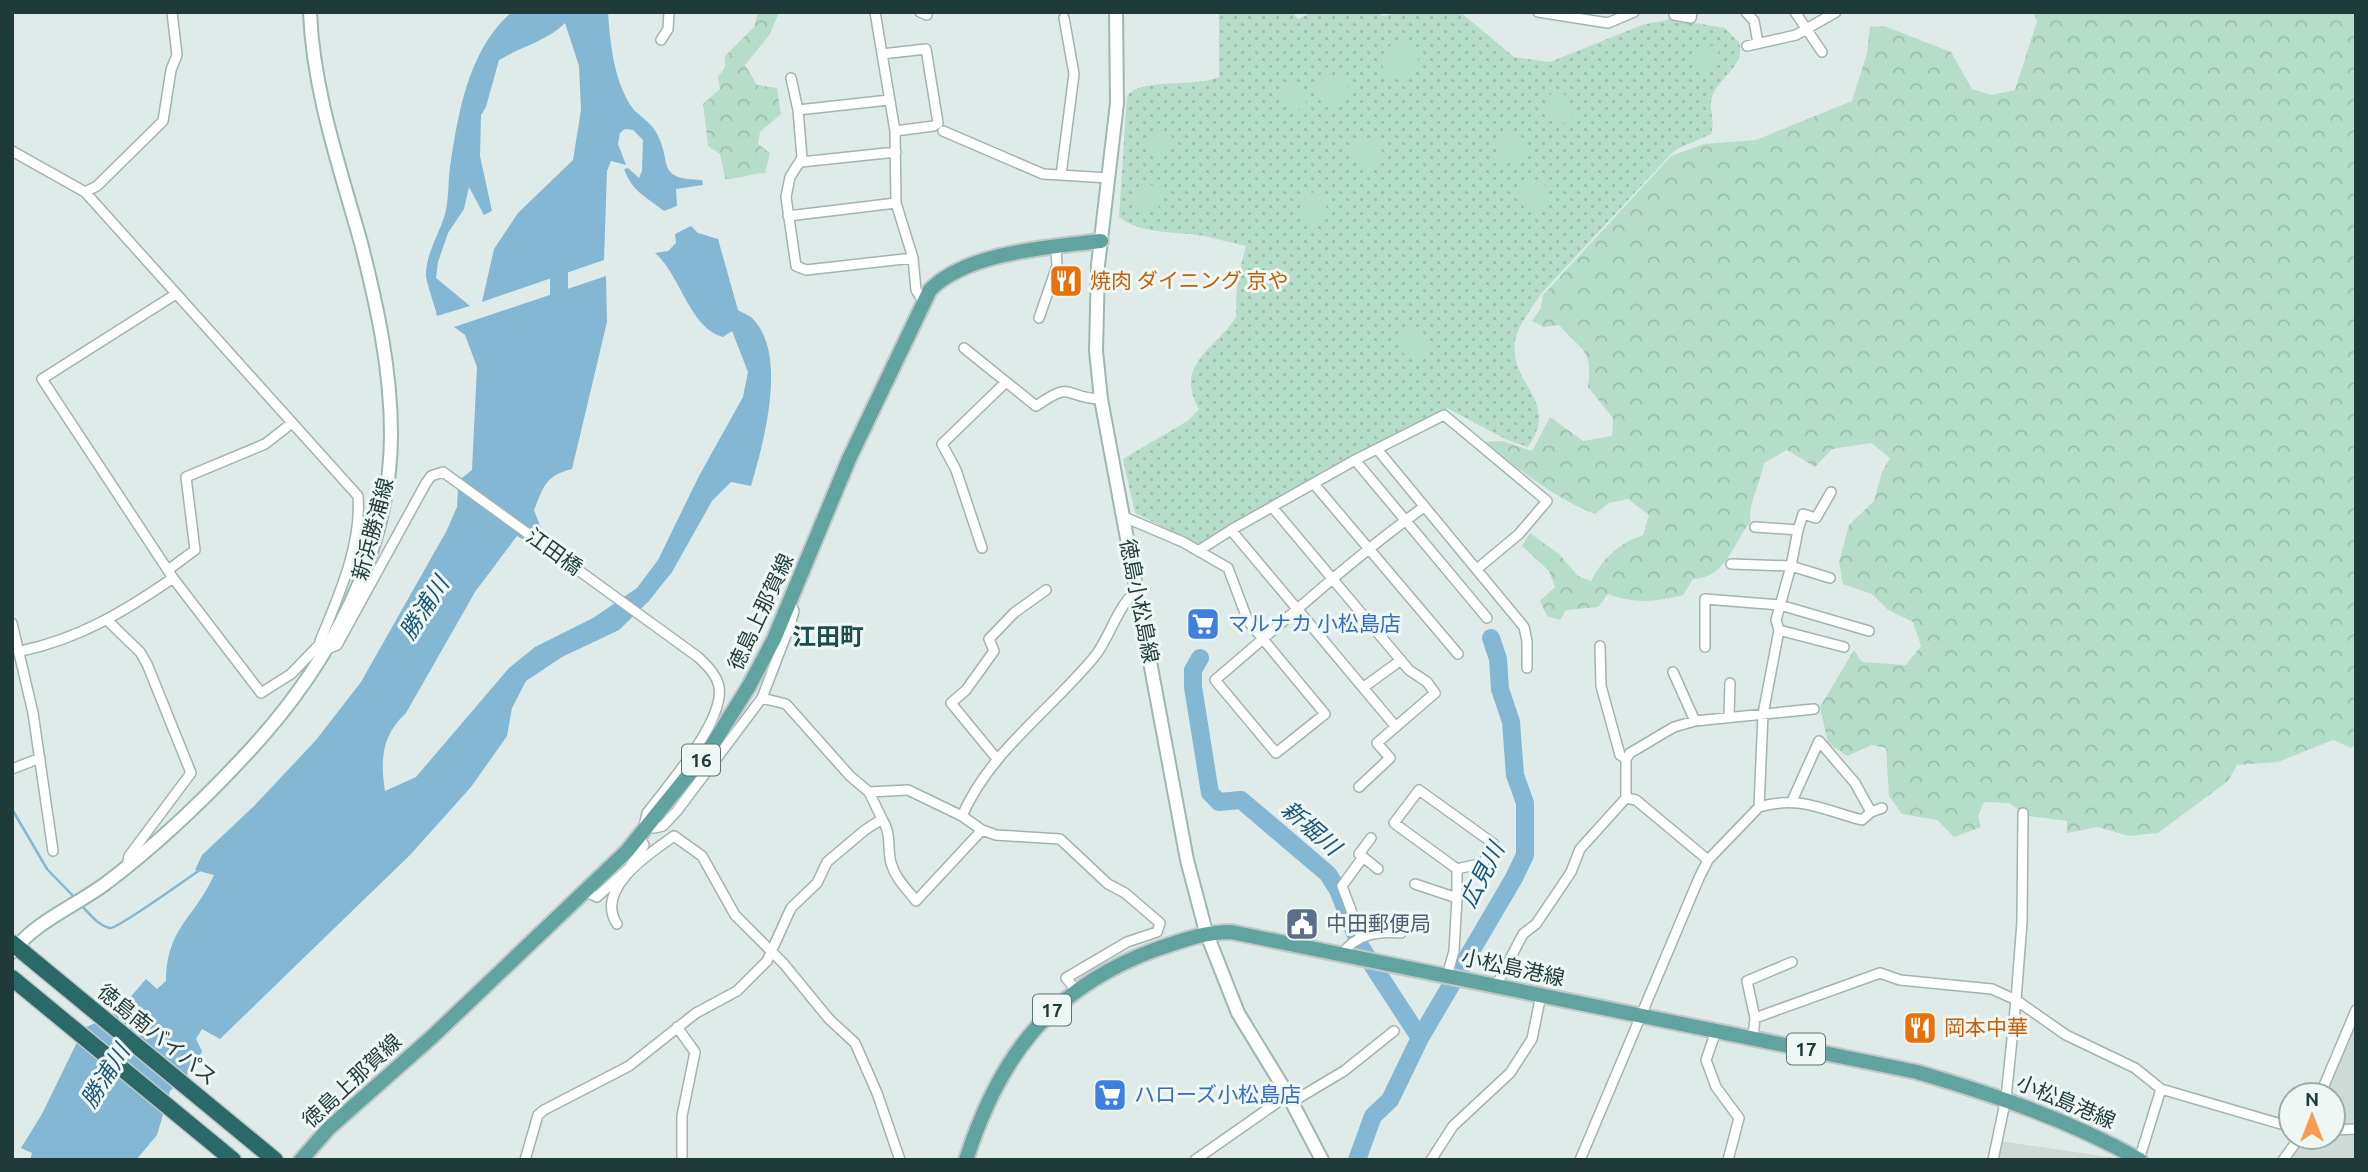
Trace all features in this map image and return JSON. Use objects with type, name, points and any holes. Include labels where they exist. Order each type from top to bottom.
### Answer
[{"type":"highway","name":"徳島南バイパス","points":[[17,949],[275,1160]]},
{"type":"highway","points":[[12,978],[233,1160]]},
{"type":"main road","name":"新浜勝浦線","points":[[17,949],[179,824],[251,750],[289,707],[348,609],[368,564],[382,512],[391,435],[382,332],[324,108],[312,54],[310,12]]},
{"type":"main road","name":"徳島小松島線","points":[[1116,12],[1117,103],[1094,310],[1101,399],[1187,860],[1206,932],[1238,1013],[1290,1098],[1322,1160]]},
{"type":"main road","name":"徳島上那賀線","points":[[301,1160],[329,1128],[433,1036],[586,892],[644,832],[729,720],[790,603],[849,459],[898,361],[923,301],[938,282],[964,267],[1056,247],[1101,241]]},
{"type":"main road","name":"小松島港線","points":[[966,1160],[995,1084],[1016,1049],[1049,1013],[1076,990],[1132,958],[1206,932],[1231,932],[1359,957],[1917,1072],[2006,1098],[2091,1134],[2139,1160]]},
{"type":"main road","name":"徳島上那賀線","points":[[310,1160],[397,1078],[433,1036]]},
{"type":"street","points":[[85,192],[97,186],[161,127],[171,70],[177,55],[172,12]]},
{"type":"street","points":[[661,40],[668,29],[669,12]]},
{"type":"street","points":[[875,12],[895,131],[896,203],[913,258],[916,290],[923,301]]},
{"type":"street","points":[[1538,12],[1608,23],[1634,12]]},
{"type":"street","points":[[1674,15],[1691,18],[1692,12]]},
{"type":"street","points":[[1746,12],[1754,21],[1758,43]]},
{"type":"street","points":[[1795,12],[1822,52]]},
{"type":"street","points":[[1747,46],[1796,35],[1836,12]]},
{"type":"street","points":[[1061,174],[1074,74],[1064,18]]},
{"type":"street","points":[[882,54],[926,49],[938,123],[895,131]]},
{"type":"street","points":[[791,78],[803,153],[801,162],[786,186],[796,266],[806,270],[913,258]]},
{"type":"street","points":[[798,110],[889,100]]},
{"type":"street","points":[[943,131],[1043,174],[1108,178]]},
{"type":"street","points":[[12,151],[85,192],[358,496],[348,558],[323,647],[291,674],[261,692],[171,574],[42,379],[176,294]]},
{"type":"street","points":[[801,162],[896,152]]},
{"type":"street","points":[[788,216],[896,203]]},
{"type":"street","points":[[1039,317],[1057,266],[1056,247]]},
{"type":"street","points":[[964,348],[1036,406],[1058,391],[1068,390],[1082,398],[1101,399]]},
{"type":"street","points":[[982,548],[956,470],[943,444],[1006,382]]},
{"type":"street","points":[[1198,551],[1355,460],[1444,415],[1547,501],[1518,534],[1477,569]]},
{"type":"street","points":[[21,651],[69,639],[107,620],[171,574],[195,550],[186,477],[265,444],[292,423]]},
{"type":"street","points":[[1377,449],[1524,627],[1527,668]]},
{"type":"street","points":[[1355,460],[1487,618]]},
{"type":"street","name":"江田橋","points":[[323,647],[337,645],[431,476],[443,472],[456,480],[707,665],[717,680],[719,699],[692,752],[647,813],[644,845],[630,867]]},
{"type":"street","points":[[1314,484],[1458,654]]},
{"type":"street","points":[[1759,807],[1763,714],[1779,630],[1776,620],[1803,514],[1815,518],[1831,492]]},
{"type":"street","points":[[1124,517],[1228,568],[1248,621],[1263,640],[1325,714],[1276,753],[1215,680],[1263,640],[1334,579],[1369,550],[1424,507]]},
{"type":"street","points":[[1273,508],[1401,660],[1435,693],[1377,743],[1390,758],[1359,787]]},
{"type":"street","points":[[1755,527],[1798,530]]},
{"type":"street","points":[[1231,530],[1396,727]]},
{"type":"street","points":[[1731,564],[1791,566],[1830,578]]},
{"type":"street","points":[[997,759],[951,703],[966,690],[994,652],[989,639],[1014,613],[1046,590]]},
{"type":"street","points":[[962,816],[976,784],[1095,656],[1115,625],[1124,601],[1138,591]]},
{"type":"street","points":[[1705,647],[1705,599],[1780,605],[1869,631]]},
{"type":"street","points":[[644,832],[663,826],[677,811],[762,698],[790,625],[794,611],[790,603]]},
{"type":"street","points":[[107,620],[140,652],[147,664],[191,773],[129,856],[127,866]]},
{"type":"street","points":[[12,623],[21,651],[54,851]]},
{"type":"street","points":[[1779,630],[1844,647]]},
{"type":"street","points":[[1600,646],[1601,686],[1620,755],[1626,759]]},
{"type":"street","points":[[1364,687],[1401,660]]},
{"type":"street","points":[[1673,671],[1695,721]]},
{"type":"street","points":[[1729,716],[1731,683]]},
{"type":"street","points":[[762,698],[786,704],[850,776],[869,792],[889,836],[890,859],[896,876],[916,901],[982,830]]},
{"type":"street","points":[[1496,986],[1522,934],[1536,924],[1571,872],[1580,849],[1626,798],[1626,759],[1630,753],[1674,727],[1695,721],[1814,709]]},
{"type":"street","points":[[1792,801],[1819,741],[1856,783],[1871,812]]},
{"type":"street","points":[[12,769],[40,758]]},
{"type":"street","points":[[869,792],[908,790],[996,835],[1060,839],[1108,884],[1125,893],[1160,923],[1157,932],[1127,942],[1066,978],[1076,990]]},
{"type":"street","points":[[1419,790],[1494,844],[1483,863],[1457,869],[1394,823],[1419,790]]},
{"type":"street","points":[[1626,798],[1636,800],[1708,860]]},
{"type":"street","points":[[1580,1160],[1640,1014],[1708,860],[1759,807],[1792,801],[1809,803],[1862,820],[1871,812],[1882,808]]},
{"type":"street","points":[[1993,1160],[2006,1098],[2016,1000],[2022,922],[2023,813]]},
{"type":"street","points":[[524,1160],[538,1115],[629,1066],[677,1027],[737,992],[767,961],[791,908],[817,883],[827,862],[865,830],[882,820]]},
{"type":"street","points":[[586,892],[597,897],[630,867],[674,835],[702,856],[735,915],[793,975],[806,995],[855,1043],[877,1093],[900,1160]]},
{"type":"street","points":[[1371,838],[1359,854],[1378,869]]},
{"type":"street","points":[[1361,937],[1342,886],[1363,857]]},
{"type":"street","points":[[617,924],[610,911],[611,903],[630,867]]},
{"type":"street","points":[[1452,977],[1457,869]]},
{"type":"street","points":[[1415,884],[1457,898]]},
{"type":"street","points":[[1342,954],[1361,937],[1401,933]]},
{"type":"street","points":[[1753,1038],[1755,1018],[1747,981],[1792,962]]},
{"type":"street","points":[[1755,1018],[1880,973],[1899,980],[1992,989],[2016,1000],[2066,1035],[2135,1068],[2161,1089],[2277,1123]]},
{"type":"street","points":[[1431,1160],[1461,1116],[1510,1073],[1532,1039],[1541,995]]},
{"type":"street","points":[[2326,1081],[2356,1010]]},
{"type":"street","points":[[677,1027],[695,1052],[682,1116],[682,1160]]},
{"type":"street","points":[[1195,1160],[1290,1098],[1344,1071],[1394,1031]]},
{"type":"street","points":[[1716,1031],[1706,1060],[1716,1087],[1739,1118],[1728,1160]]},
{"type":"street","points":[[2139,1160],[2161,1089]]},
{"type":"shaded area","points":[[2356,1019],[2356,1160],[2288,1160],[2294,1151],[2347,1151],[2347,1081],[2331,1081]]},
{"type":"shaded area","points":[[2000,1141],[2123,1159],[1998,1160]]},
{"type":"green space","points":[[758,12],[779,12],[770,34],[745,65],[757,85],[777,88],[781,114],[760,132],[758,144],[770,153],[765,173],[725,179],[720,154],[708,146],[703,104],[720,89],[718,77],[725,67],[725,56],[754,27]]},
{"type":"green space","points":[[1219,12],[1292,12],[1298,19],[1312,12],[1375,12],[1383,16],[1401,12],[1460,12],[1514,57],[1550,62],[1642,25],[1671,19],[1725,28],[1739,42],[1739,58],[1711,100],[1711,134],[1677,149],[1670,155],[1541,294],[1522,323],[1515,341],[1515,356],[1537,404],[1539,417],[1537,431],[1528,447],[1507,440],[1447,408],[1197,544],[1135,513],[1123,459],[1189,420],[1199,409],[1192,393],[1194,368],[1236,317],[1237,281],[1246,246],[1204,236],[1148,230],[1119,217],[1127,96],[1144,87],[1219,77]]},
{"type":"green space","points":[[2032,12],[2356,12],[2356,744],[2351,748],[2333,740],[2278,762],[2237,765],[2228,781],[2158,833],[2129,836],[2098,827],[2067,833],[2067,821],[2028,816],[2009,803],[1984,802],[1978,816],[1981,827],[1954,837],[1937,820],[1902,814],[1889,796],[1886,748],[1872,745],[1847,756],[1828,743],[1820,707],[1854,650],[1862,662],[1906,665],[1921,646],[1913,622],[1888,610],[1872,594],[1843,584],[1839,562],[1849,525],[1874,501],[1882,472],[1890,458],[1871,443],[1832,449],[1815,467],[1787,450],[1764,463],[1751,507],[1750,522],[1721,567],[1704,577],[1693,579],[1683,595],[1645,601],[1608,594],[1598,607],[1566,610],[1560,620],[1547,616],[1540,601],[1555,587],[1549,571],[1522,546],[1530,533],[1559,554],[1578,576],[1591,581],[1612,552],[1643,535],[1649,515],[1628,499],[1609,503],[1595,514],[1550,491],[1482,442],[1502,441],[1532,451],[1550,417],[1583,441],[1612,436],[1613,418],[1588,387],[1589,365],[1584,352],[1559,325],[1544,327],[1532,321],[1541,308],[1543,295],[1671,156],[1704,144],[1756,140],[1852,101],[1867,53],[1870,27],[1884,26],[1951,52],[1972,89],[1992,95],[2015,90],[2037,21]]},
{"type":"green space","points":[[1400,43],[1413,48],[1418,61],[1413,74],[1400,79],[1387,74],[1382,61],[1387,48]]},
{"type":"green space","points":[[1707,45],[1717,47],[1719,56],[1705,72],[1698,71],[1690,58],[1694,50]]},
{"type":"green space","points":[[1333,75],[1344,80],[1349,91],[1344,102],[1333,107],[1322,102],[1317,91],[1322,80]]},
{"type":"green space","points":[[1294,84],[1303,88],[1307,97],[1303,106],[1294,110],[1285,106],[1281,97],[1285,88]]},
{"type":"green space","points":[[1555,91],[1564,94],[1575,110],[1569,124],[1556,121],[1546,106],[1547,97]]},
{"type":"green space","points":[[1160,130],[1169,134],[1173,143],[1169,152],[1160,156],[1151,152],[1147,143],[1151,134]]},
{"type":"green space","points":[[1511,133],[1517,134],[1525,142],[1525,154],[1517,162],[1511,163],[1505,162],[1497,154],[1496,148],[1497,142],[1505,134]]},
{"type":"green space","points":[[1367,138],[1373,139],[1381,147],[1381,159],[1373,167],[1367,168],[1361,167],[1353,159],[1352,153],[1353,147],[1361,139]]},
{"type":"green space","points":[[1532,179],[1543,183],[1547,194],[1543,205],[1532,209],[1521,205],[1517,194],[1521,183]]},
{"type":"green space","points":[[1149,185],[1158,189],[1162,198],[1158,207],[1149,211],[1140,207],[1136,198],[1140,189]]},
{"type":"green space","points":[[1319,192],[1326,203],[1325,215],[1320,222],[1307,224],[1302,204],[1309,193]]},
{"type":"green space","points":[[1414,330],[1424,334],[1428,344],[1424,354],[1414,358],[1404,354],[1400,344],[1404,334]]},
{"type":"water","points":[[512,12],[608,12],[614,61],[625,96],[633,109],[654,129],[670,172],[686,179],[702,180],[703,185],[676,189],[677,206],[664,211],[641,193],[627,177],[624,169],[628,168],[639,178],[642,171],[643,140],[633,130],[625,129],[620,133],[618,144],[626,165],[611,161],[607,171],[604,260],[482,302],[494,249],[518,213],[573,160],[581,110],[579,66],[565,23],[542,39],[499,60],[486,107],[481,115],[480,156],[492,211],[484,215],[469,187],[464,209],[448,233],[438,262],[436,278],[470,306],[437,316],[426,278],[427,267],[446,208],[450,167],[462,104],[485,44]]},
{"type":"water","points":[[691,226],[698,233],[718,239],[738,310],[752,318],[763,334],[769,354],[770,400],[751,486],[731,482],[712,501],[672,572],[648,602],[619,630],[562,657],[526,681],[512,708],[507,736],[471,787],[410,855],[220,1039],[202,1029],[196,1039],[202,1051],[196,1066],[170,1091],[157,1135],[136,1160],[30,1160],[32,1153],[21,1148],[42,1114],[84,1028],[119,1008],[146,979],[157,989],[166,981],[171,948],[176,935],[214,875],[195,870],[202,855],[254,806],[316,740],[361,682],[447,530],[457,507],[462,478],[472,470],[477,367],[465,335],[454,327],[606,276],[607,322],[572,469],[556,475],[547,483],[534,510],[542,531],[558,542],[547,554],[517,536],[475,592],[406,713],[387,739],[383,758],[385,791],[416,777],[509,668],[535,647],[593,618],[637,588],[658,560],[699,476],[743,397],[748,372],[732,331],[723,337],[702,323],[664,262],[655,253],[668,251],[676,243],[675,234]]},
{"type":"waterway","name":"勝浦川","points":[[559,251],[559,314]]},
{"type":"waterway","name":"広見川","points":[[1357,1160],[1373,1116],[1390,1100],[1420,1038],[1525,855],[1525,803],[1515,775],[1511,722],[1500,689],[1498,659],[1491,638]]},
{"type":"waterway","name":"新堀川","points":[[1200,658],[1193,670],[1193,687],[1210,793],[1219,802],[1241,800],[1328,874],[1338,890],[1360,946],[1420,1038]]},
{"type":"waterway","points":[[12,809],[47,869],[76,899]]},
{"type":"waterway","points":[[80,904],[97,922],[110,928],[200,870]]},
{"type":"place","name":"焼肉 ダイニング 京や","points":[[1066,281]]},
{"type":"place","name":"マルナカ 小松島店","points":[[1203,624]]},
{"type":"place","name":"中田郵便局","points":[[1302,924]]},
{"type":"place","name":"岡本中華","points":[[1920,1028]]},
{"type":"place","name":"ハローズ小松島店","points":[[1110,1095]]},
{"type":"district","name":"江田町","points":[[828,637]]}]
